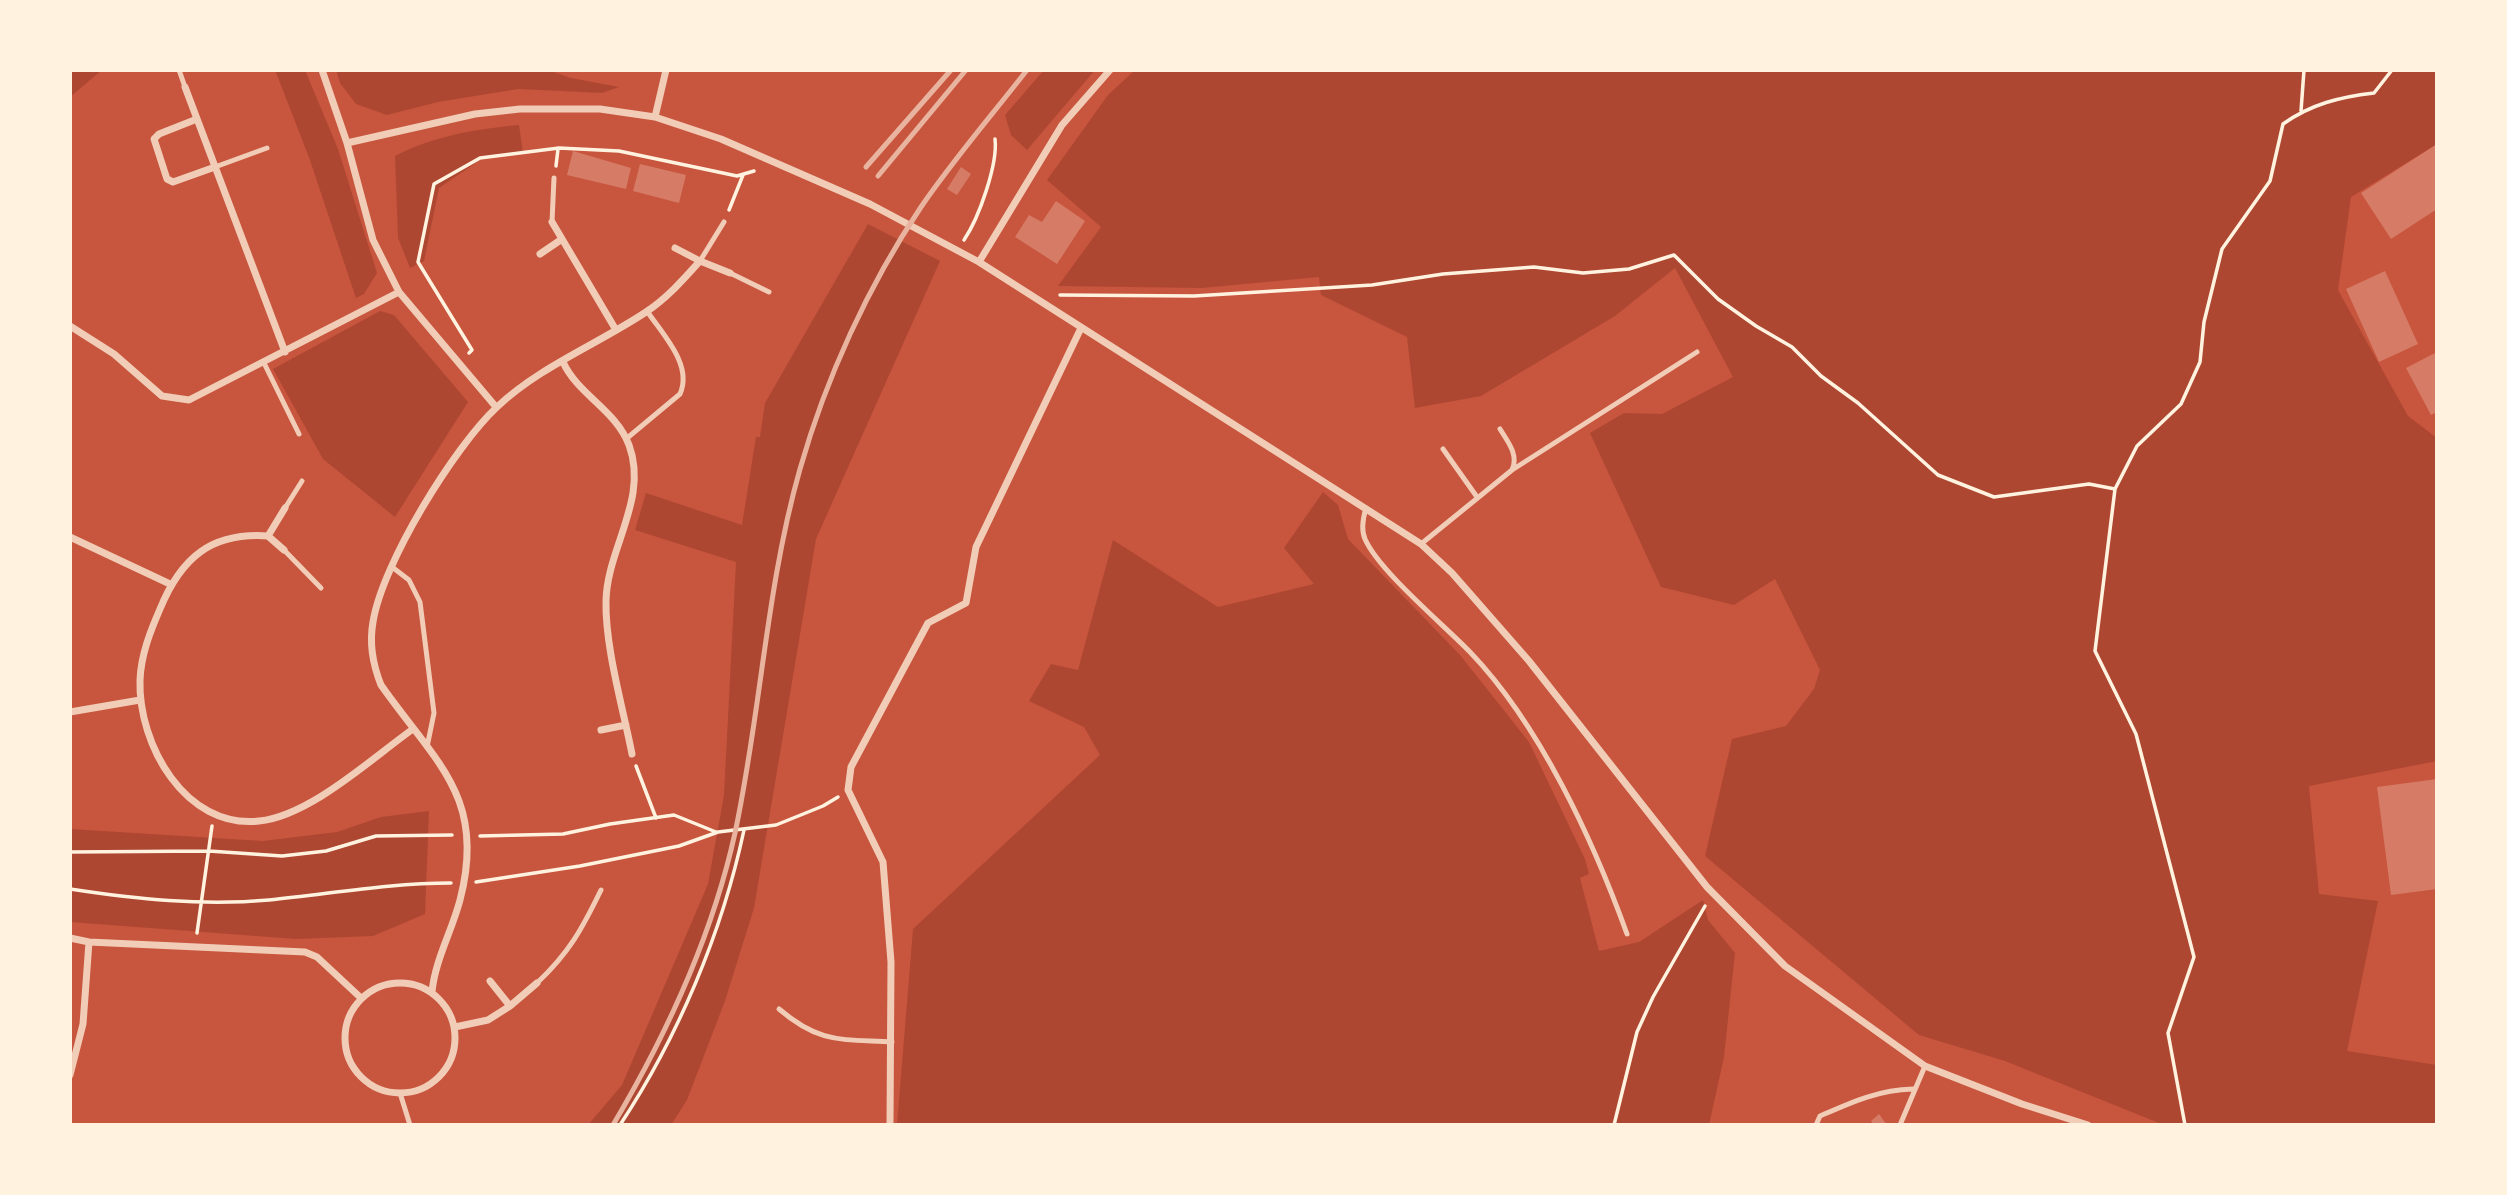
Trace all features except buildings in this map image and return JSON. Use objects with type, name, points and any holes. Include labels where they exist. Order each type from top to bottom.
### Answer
[{"type":"street","points":[[322,70],[347,143],[373,240],[399,292],[496,407]]},
{"type":"street","points":[[654,117],[666,70]]},
{"type":"street","points":[[979,262],[1062,125],[1110,70]]},
{"type":"street","points":[[185,87],[285,352]]},
{"type":"street","points":[[347,143],[475,114],[520,109],[600,109],[654,117],[721,139],[870,204],[979,262],[1421,544],[1452,573],[1529,661],[1713,894],[1762,939],[1785,966],[1864,1026],[1925,1066],[2022,1104],[2088,1125]]},
{"type":"street","points":[[197,119],[159,134],[154,139],[159,158],[167,178],[173,182],[215,167]]},
{"type":"street","points":[[552,222],[616,330]]},
{"type":"street","points":[[540,254],[562,239]]},
{"type":"street","points":[[675,248],[730,273]]},
{"type":"street","points":[[432,992],[434,974],[464,883],[469,836],[453,786],[381,685],[372,656],[373,623],[392,567],[450,467],[496,407],[526,384],[648,311],[671,292],[700,261]]},
{"type":"street","points":[[70,326],[114,354],[153,390],[172,400],[198,397],[399,292]]},
{"type":"street","points":[[890,1125],[891,962],[883,862],[848,790],[851,767],[928,622],[966,603],[976,547],[1081,328]]},
{"type":"street","points":[[563,362],[580,387],[608,412],[626,439],[633,459],[634,486],[606,599],[632,754]]},
{"type":"street","points":[[268,536],[285,508]]},
{"type":"street","points":[[284,550],[268,536],[241,534],[195,555],[181,568],[170,584],[142,659],[140,700],[149,737],[166,770],[187,796],[214,814],[244,821],[259,821],[284,815],[345,778],[413,729]]},
{"type":"street","points":[[70,537],[170,584]]},
{"type":"street","points":[[70,712],[140,700]]},
{"type":"street","points":[[601,730],[626,725]]},
{"type":"street","points":[[70,939],[305,952],[317,957],[362,998]]},
{"type":"street","points":[[70,1075],[83,1024],[89,942]]},
{"type":"street","points":[[490,981],[510,1006]]},
{"type":"street","points":[[401,982],[432,992],[445,1004],[455,1027],[455,1051],[444,1072],[426,1087],[400,1093],[376,1088],[366,1081],[351,1062],[346,1050],[346,1027],[362,998],[380,986],[401,982]]},
{"type":"street","points":[[455,1027],[488,1020],[537,983]]},
{"type":"lane","points":[[179,70],[185,87]]},
{"type":"lane","points":[[215,167],[267,148]]},
{"type":"lane","points":[[552,222],[554,178]]},
{"type":"lane","points":[[700,261],[724,222]]},
{"type":"lane","points":[[730,273],[769,292]]},
{"type":"lane","points":[[626,439],[680,394],[684,385],[682,366],[648,311]]},
{"type":"lane","points":[[1421,544],[1512,470],[1697,352]]},
{"type":"lane","points":[[264,363],[299,434]]},
{"type":"lane","points":[[1500,429],[1512,449],[1515,462],[1512,470]]},
{"type":"lane","points":[[1443,449],[1477,497]]},
{"type":"lane","points":[[285,508],[302,481]]},
{"type":"lane","points":[[1366,507],[1363,523],[1365,539],[1386,568],[1473,654],[1522,716],[1605,874],[1627,934]]},
{"type":"lane","points":[[284,550],[321,588]]},
{"type":"lane","points":[[392,567],[408,580],[420,602],[434,713],[427,747]]},
{"type":"lane","points":[[537,983],[562,960],[579,937],[601,890]]},
{"type":"lane","points":[[779,1009],[803,1029],[834,1039],[892,1042]]},
{"type":"lane","points":[[1900,1125],[1925,1066]]},
{"type":"lane","points":[[1816,1125],[1820,1116],[1862,1097],[1886,1089],[1913,1089]]},
{"type":"lane","points":[[400,1093],[410,1125]]},
{"type":"path","points":[[2301,111],[2304,70]]},
{"type":"path","points":[[2185,1125],[2168,1032],[2194,957],[2136,734],[2095,651],[2115,489],[2137,446],[2181,404],[2200,362],[2204,322],[2222,249],[2270,181],[2283,124],[2301,111],[2341,97],[2374,93],[2392,70]]},
{"type":"path","points":[[957,250],[968,233],[991,174],[997,151],[995,139]]},
{"type":"path","points":[[460,362],[472,350],[418,262],[434,184],[480,158],[559,148],[619,151],[737,176],[754,171]]},
{"type":"path","points":[[724,222],[743,174]]},
{"type":"path","points":[[1031,295],[1208,295],[1372,285],[1443,274],[1534,267],[1583,273],[1629,269],[1674,255],[1718,299],[1792,347],[1821,376],[1858,403],[1938,475],[1994,497],[2088,484],[2115,489]]},
{"type":"path","points":[[632,754],[656,818]]},
{"type":"path","points":[[70,889],[140,900],[201,902],[268,900],[398,883],[464,883],[580,866],[679,846],[718,832],[776,825],[823,806],[848,790]]},
{"type":"path","points":[[195,946],[214,814]]},
{"type":"path","points":[[70,852],[209,851],[282,856],[326,851],[376,836],[562,834],[674,815],[718,832]]},
{"type":"path","points":[[620,1125],[688,1000],[727,896],[744,830]]},
{"type":"path","points":[[1614,1125],[1637,1032],[1653,997],[1704,906]]},
{"type":"shaded area","points":[[70,70],[102,70],[70,97]]},
{"type":"shaded area","points":[[275,70],[305,70],[338,149],[377,273],[364,294],[356,298],[310,160]]},
{"type":"shaded area","points":[[336,70],[548,70],[571,78],[619,87],[602,93],[518,89],[438,102],[387,115],[356,104],[340,83]]},
{"type":"shaded area","points":[[1044,70],[1095,70],[1027,150],[1011,135],[1005,115]]},
{"type":"shaded area","points":[[1135,70],[2437,70],[2437,144],[2351,197],[2338,290],[2408,416],[2437,438],[2437,761],[2309,786],[2319,894],[2378,901],[2347,1051],[2437,1065],[2437,1125],[2164,1125],[2005,1061],[1919,1035],[1705,856],[1732,739],[1786,726],[1814,689],[1820,670],[1775,579],[1734,605],[1661,587],[1590,433],[1624,413],[1662,414],[1733,377],[1675,268],[1615,316],[1481,396],[1415,408],[1407,337],[1321,295],[1319,277],[1202,288],[1058,286],[1101,227],[1047,180],[1108,95]]},
{"type":"shaded area","points":[[519,125],[523,153],[480,160],[439,188],[424,261],[410,268],[398,238],[395,156],[455,134]]},
{"type":"shaded area","points":[[868,224],[940,261],[816,539],[754,908],[725,1001],[687,1100],[671,1125],[588,1125],[622,1085],[708,884],[724,795],[736,562],[635,530],[646,493],[742,525],[756,437],[760,437],[765,403]]},
{"type":"shaded area","points":[[380,311],[394,315],[468,402],[395,517],[323,459],[273,369]]},
{"type":"shaded area","points":[[1323,492],[1338,505],[1348,539],[1460,655],[1529,742],[1585,859],[1589,874],[1580,878],[1599,951],[1639,942],[1703,900],[1708,920],[1735,953],[1724,1057],[1709,1125],[897,1125],[913,929],[1100,755],[1084,727],[1029,701],[1051,664],[1078,670],[1113,540],[1218,607],[1314,584],[1284,548]]},
{"type":"shaded area","points":[[429,811],[425,914],[373,936],[296,939],[70,922],[70,829],[263,841],[337,832],[381,817]]},
{"type":"railway","points":[[866,167],[951,70]]},
{"type":"railway","points":[[878,176],[966,70]]},
{"type":"railway","points":[[613,1125],[652,1056],[686,984],[714,910],[725,872],[744,788],[779,559],[800,469],[822,401],[866,301],[902,237],[946,172],[1027,70]]}]
